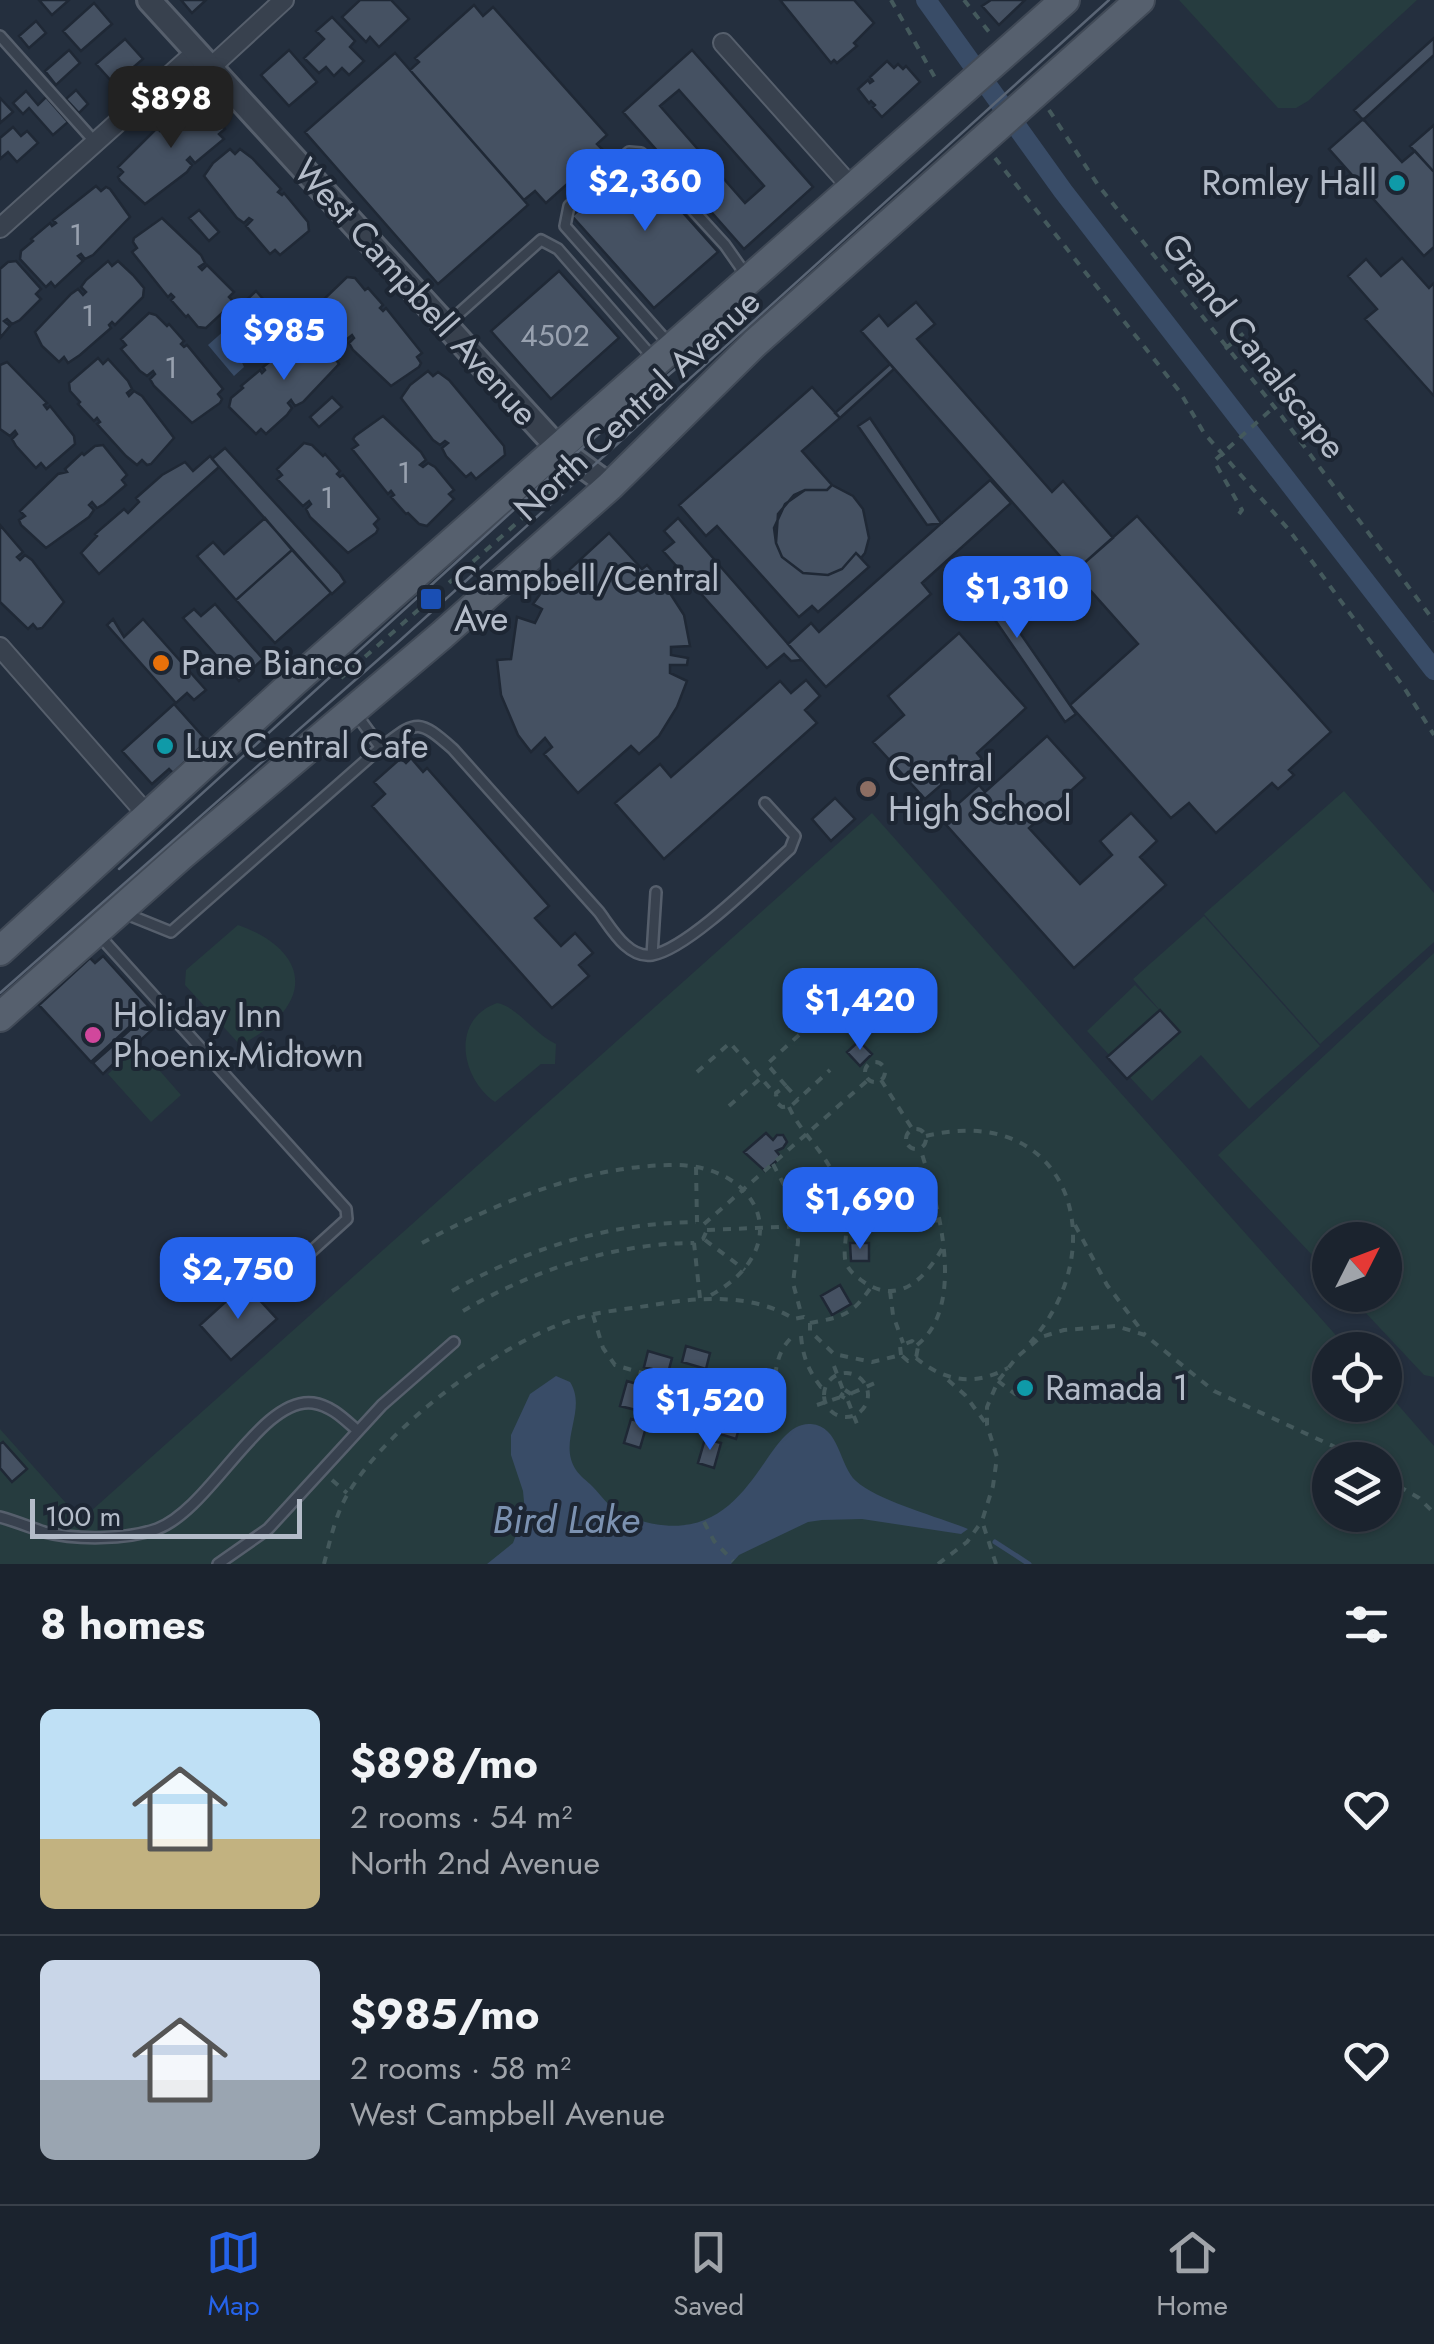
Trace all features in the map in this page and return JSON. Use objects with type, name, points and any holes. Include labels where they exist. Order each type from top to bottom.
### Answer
[{"type":"main road","name":"North Central Avenue","points":[[0,951],[557,447],[854,190],[951,94],[1066,0]]},
{"type":"main road","name":"North Central Avenue","points":[[0,1017],[610,486],[754,344],[987,142],[1140,0]]},
{"type":"street","name":"West Campbell Avenue","points":[[149,0],[557,447],[610,486]]},
{"type":"street","points":[[0,228],[96,142],[284,0]]},
{"type":"street","points":[[723,43],[854,190]]},
{"type":"street","points":[[0,648],[149,817]]},
{"type":"lane","points":[[0,36],[96,142]]},
{"type":"lane","points":[[664,354],[565,226],[568,206],[624,155],[634,151],[646,157],[725,245],[750,280]]},
{"type":"lane","points":[[446,325],[540,240],[558,249],[664,354]]},
{"type":"lane","points":[[352,709],[381,748]]},
{"type":"lane","points":[[118,911],[172,932],[381,748],[416,725],[440,738],[617,936],[631,949],[652,955],[693,934],[790,850],[795,836],[764,803]]},
{"type":"lane","points":[[652,955],[656,892]]},
{"type":"lane","points":[[95,931],[346,1209],[347,1219],[304,1258]]},
{"type":"lane","points":[[218,1564],[268,1529],[382,1405],[454,1342]]},
{"type":"lane","points":[[0,1518],[60,1534],[134,1535],[158,1529],[186,1514],[248,1442],[290,1407],[311,1403],[332,1409],[358,1431]]},
{"type":"path","points":[[891,0],[951,94]]},
{"type":"path","points":[[964,0],[997,54]]},
{"type":"path","name":"Grand Canalscape","points":[[1036,98],[1098,185],[1274,406],[1434,622]]},
{"type":"path","points":[[987,142],[1180,392],[1204,434],[1289,530],[1434,735]]},
{"type":"path","points":[[1225,348],[1256,323]]},
{"type":"path","points":[[1239,514],[1242,510],[1214,461],[1274,406]]},
{"type":"path","points":[[544,482],[558,498]]},
{"type":"path","points":[[341,678],[552,492]]},
{"type":"path","points":[[798,1099],[767,1064],[799,1036]]},
{"type":"path","points":[[697,1072],[730,1043],[776,1095],[779,1106],[788,1107],[830,1070]]},
{"type":"path","points":[[868,1080],[866,1067],[875,1062],[884,1070],[882,1080],[913,1130]]},
{"type":"path","points":[[728,1106],[761,1078]]},
{"type":"path","points":[[703,1239],[706,1227],[772,1163],[868,1080],[882,1080]]},
{"type":"path","points":[[776,1095],[786,1086]]},
{"type":"path","points":[[788,1107],[831,1168],[839,1188],[849,1270],[871,1287],[890,1291],[912,1285],[928,1274],[942,1249]]},
{"type":"path","points":[[926,1136],[974,1128],[1032,1148],[1054,1169],[1069,1198],[1074,1235],[1067,1278],[1049,1322],[998,1381],[986,1406],[987,1425],[997,1457],[994,1486],[982,1521],[968,1542],[938,1564]]},
{"type":"path","points":[[913,1130],[919,1129],[926,1136]]},
{"type":"path","points":[[913,1130],[907,1141],[910,1146],[920,1148],[926,1136]]},
{"type":"path","points":[[916,1358],[917,1345],[938,1322],[946,1290],[941,1220],[920,1148]]},
{"type":"path","points":[[772,1163],[792,1195],[798,1226],[793,1282],[802,1317],[810,1323],[832,1322],[852,1311],[871,1287]]},
{"type":"path","points":[[422,1243],[477,1214],[555,1185],[666,1164],[696,1166],[746,1189],[762,1228],[760,1242],[745,1270],[735,1281],[707,1297]]},
{"type":"path","points":[[696,1166],[696,1222]]},
{"type":"path","points":[[1072,1219],[1107,1285],[1144,1334],[1214,1391],[1319,1442]]},
{"type":"path","points":[[452,1291],[529,1254],[594,1233],[643,1224],[696,1222],[706,1227],[762,1228],[941,1220]]},
{"type":"path","points":[[464,1311],[510,1286],[587,1259],[703,1239]]},
{"type":"path","points":[[703,1239],[745,1270]]},
{"type":"path","points":[[694,1243],[700,1298]]},
{"type":"path","points":[[890,1291],[902,1344],[900,1356]]},
{"type":"path","points":[[324,1564],[347,1493],[403,1428],[473,1370],[554,1328],[593,1315],[707,1297],[759,1304],[794,1319],[802,1317]]},
{"type":"path","points":[[593,1315],[603,1348],[614,1364],[750,1405],[768,1399],[778,1354],[798,1335],[810,1331]]},
{"type":"path","points":[[794,1319],[791,1325],[798,1335],[803,1357],[820,1387],[824,1387]]},
{"type":"path","points":[[810,1323],[810,1331],[834,1354],[872,1362],[900,1356],[908,1361],[916,1358]]},
{"type":"path","points":[[1017,1357],[1041,1337],[1064,1330],[1116,1326],[1144,1334]]},
{"type":"path","points":[[902,1344],[912,1341],[917,1345]]},
{"type":"path","points":[[916,1358],[964,1395],[987,1425]]},
{"type":"path","points":[[834,1366],[857,1424]]},
{"type":"path","points":[[944,1377],[978,1379],[1008,1368]]},
{"type":"path","points":[[852,1373],[866,1387],[865,1406],[853,1416],[836,1415],[825,1402],[824,1387],[837,1374],[852,1373]]},
{"type":"path","points":[[998,1381],[1015,1394],[1022,1392]]},
{"type":"path","points":[[817,1405],[875,1384]]},
{"type":"path","points":[[321,1470],[347,1493]]},
{"type":"path","points":[[1402,1488],[1434,1513]]},
{"type":"path","points":[[982,1521],[996,1564]]},
{"type":"path","points":[[704,1522],[714,1542],[733,1561]]},
{"type":"green space","points":[[1179,0],[1417,0],[1308,101],[1296,108],[1278,108]]},
{"type":"green space","points":[[1344,791],[1434,893],[1434,942],[1320,1044],[1204,914]]},
{"type":"green space","points":[[872,813],[1333,1332],[1312,1332],[1312,1422],[1402,1422],[1402,1409],[1434,1446],[1434,1564],[0,1564],[0,1429],[81,1520]]},
{"type":"green space","points":[[1204,916],[1320,1046],[1249,1109],[1201,1055],[1152,1101],[1087,1031],[1135,985],[1164,1015],[1133,979]]},
{"type":"green space","points":[[238,925],[282,951],[295,977],[287,1007],[241,1046],[185,985],[186,970]]},
{"type":"green space","points":[[1434,953],[1434,1377],[1424,1375],[1402,1352],[1402,1332],[1384,1332],[1365,1312],[1402,1312],[1402,1222],[1312,1222],[1312,1255],[1218,1155]]},
{"type":"green space","points":[[497,1003],[556,1044],[555,1064],[541,1064],[495,1102],[474,1079],[466,1050],[472,1022]]},
{"type":"green space","points":[[138,1046],[181,1095],[151,1122],[108,1074]]},
{"type":"water","points":[[226,329],[244,367],[234,376],[208,345]]},
{"type":"water","name":"Bird Lake","points":[[556,1376],[570,1382],[575,1393],[570,1448],[576,1470],[611,1507],[626,1516],[668,1526],[701,1521],[727,1507],[747,1487],[778,1443],[794,1429],[811,1424],[828,1432],[850,1474],[866,1488],[968,1529],[961,1534],[862,1519],[822,1520],[808,1522],[739,1555],[731,1564],[487,1564],[513,1543],[525,1512],[523,1491],[511,1455],[511,1435],[530,1394]]},
{"type":"building","points":[[39,0],[69,0],[52,15]]},
{"type":"building","points":[[181,0],[206,0],[192,13]]},
{"type":"building","points":[[360,0],[391,0],[409,19],[379,47],[370,37],[366,42],[342,17]]},
{"type":"building","points":[[780,0],[854,0],[874,23],[854,43],[857,46],[837,63],[831,63]]},
{"type":"building","points":[[991,0],[1025,0],[999,25],[982,6]]},
{"type":"building","points":[[94,3],[112,24],[81,51],[63,31]]},
{"type":"building","points":[[474,5],[483,16],[493,7],[607,135],[597,144],[604,151],[546,203],[535,191],[524,200],[410,70],[419,62],[415,58]]},
{"type":"building","points":[[332,17],[355,41],[350,47],[364,61],[349,75],[342,68],[334,76],[326,67],[319,73],[304,58],[324,39],[316,31]]},
{"type":"building","points":[[36,21],[46,33],[29,48],[19,36]]},
{"type":"building","points":[[1434,38],[1434,55],[1363,120],[1354,110]]},
{"type":"building","points":[[125,39],[143,59],[114,84],[96,64]]},
{"type":"building","points":[[69,50],[80,63],[56,85],[45,71]]},
{"type":"building","points":[[289,50],[317,82],[289,106],[261,75]]},
{"type":"building","points":[[692,50],[813,187],[744,249],[623,112]],"holes":[[[679,90],[764,186],[745,203],[660,106]]]},
{"type":"building","points":[[395,53],[528,205],[438,284],[305,132]]},
{"type":"building","points":[[887,61],[894,68],[898,64],[903,69],[906,66],[920,82],[882,117],[858,89],[868,80],[873,81],[870,77]]},
{"type":"building","points":[[76,90],[88,104],[79,113],[66,99]]},
{"type":"building","points":[[26,91],[38,105],[46,97],[68,122],[53,135],[29,108],[23,114],[13,103]]},
{"type":"building","points":[[0,98],[13,112],[0,123]]},
{"type":"building","points":[[192,100],[201,100],[213,113],[225,129],[219,134],[224,139],[195,163],[190,157],[187,160],[192,165],[187,172],[145,204],[120,181],[118,177],[123,172],[118,167]]},
{"type":"building","name":"Romley Hall","points":[[1363,119],[1402,162],[1415,151],[1434,172],[1434,247],[1424,256],[1329,149]]},
{"type":"building","points":[[1434,125],[1434,172],[1410,146]]},
{"type":"building","points":[[13,127],[21,136],[27,131],[38,143],[17,162],[8,152],[0,159],[0,138]]},
{"type":"building","points":[[230,149],[235,154],[240,149],[252,158],[308,222],[309,231],[280,255],[275,250],[270,254],[246,226],[252,220],[244,223],[237,218],[204,176]]},
{"type":"building","points":[[635,159],[718,252],[654,308],[572,216]]},
{"type":"building","points":[[96,186],[101,191],[110,189],[130,217],[93,255],[85,259],[81,254],[78,256],[83,261],[55,287],[51,282],[46,287],[20,259],[21,251]]},
{"type":"building","points":[[199,210],[219,232],[209,241],[189,218]]},
{"type":"building","points":[[162,218],[201,255],[205,263],[199,267],[202,270],[207,265],[234,292],[229,297],[234,302],[206,328],[186,317],[171,300],[174,297],[168,297],[132,252],[137,248],[134,238]]},
{"type":"building","points":[[1402,258],[1429,288],[1434,283],[1434,396],[1365,319],[1377,309],[1348,276],[1366,259],[1381,276]]},
{"type":"building","points":[[16,261],[41,289],[36,294],[41,299],[20,320],[12,324],[4,321],[10,326],[0,338],[0,269]]},
{"type":"building","points":[[108,261],[112,266],[118,261],[133,275],[144,288],[143,297],[80,355],[68,363],[64,357],[59,362],[42,346],[35,332],[71,294],[78,289],[83,295],[86,292],[81,287],[86,280]]},
{"type":"building","points":[[559,271],[619,338],[551,399],[491,331]]},
{"type":"building","points":[[347,277],[355,278],[365,290],[368,288],[383,305],[380,308],[386,308],[422,353],[417,357],[419,367],[391,386],[353,350],[349,343],[352,335],[346,340],[320,313],[325,308],[320,303]]},
{"type":"building","points":[[256,291],[281,319],[277,323],[284,340],[259,352],[253,342],[248,346],[225,320]]},
{"type":"building","points":[[916,302],[935,324],[917,339],[1052,492],[1063,481],[1113,538],[1074,572],[861,331],[879,315],[888,326]]},
{"type":"building","points":[[149,313],[169,324],[184,341],[181,344],[187,345],[223,389],[218,394],[220,403],[192,423],[154,386],[150,379],[153,371],[147,376],[121,349],[126,345],[121,339]]},
{"type":"building","points":[[306,333],[310,338],[320,336],[339,364],[303,402],[295,406],[291,400],[288,403],[292,408],[287,415],[266,434],[261,429],[256,434],[229,407],[231,398]]},
{"type":"building","points":[[98,358],[103,364],[108,359],[128,381],[132,389],[127,393],[129,396],[134,391],[142,396],[174,438],[151,464],[142,460],[137,465],[126,456],[70,391],[69,383]]},
{"type":"building","points":[[7,362],[74,436],[75,444],[46,469],[41,463],[36,468],[16,446],[12,439],[15,431],[10,436],[0,429],[0,365]]},
{"type":"building","points":[[890,364],[894,369],[840,418],[835,413]]},
{"type":"building","points":[[428,371],[433,376],[438,372],[449,380],[504,446],[505,455],[476,479],[471,473],[466,477],[446,456],[442,448],[448,443],[440,445],[433,440],[401,398]]},
{"type":"building","points":[[812,387],[840,418],[802,451],[832,485],[827,490],[805,490],[785,504],[774,528],[776,543],[782,557],[803,573],[828,575],[842,569],[856,553],[869,567],[818,612],[812,606],[799,617],[717,526],[706,536],[679,505]]},
{"type":"building","points":[[332,397],[342,407],[319,427],[310,417]]},
{"type":"building","points":[[383,416],[421,452],[426,460],[420,465],[428,463],[435,467],[454,490],[449,494],[454,499],[427,526],[406,514],[391,497],[391,491],[388,494],[352,449],[358,445],[355,436]]},
{"type":"building","points":[[870,418],[941,523],[927,525],[858,426]]},
{"type":"building","points":[[304,443],[325,454],[340,471],[337,474],[343,475],[379,519],[374,524],[376,533],[348,553],[310,517],[306,509],[309,501],[303,506],[277,479],[282,475],[277,469]]},
{"type":"building","points":[[103,445],[127,475],[122,480],[126,485],[97,508],[92,502],[89,505],[94,510],[89,517],[46,548],[21,525],[19,520],[25,516],[20,511],[58,474],[67,472],[65,469],[82,453]]},
{"type":"building","points":[[225,448],[340,574],[345,582],[332,594],[212,459]]},
{"type":"building","points":[[210,456],[219,467],[99,574],[81,553],[95,534],[124,509],[128,513],[139,502],[136,498],[162,475],[185,462],[193,471]]},
{"type":"building","points":[[990,480],[1011,503],[922,583],[931,594],[826,687],[788,644],[811,623],[819,632]]},
{"type":"building","points":[[832,485],[853,496],[863,509],[869,538],[865,553],[861,558],[856,553],[842,569],[828,575],[803,573],[782,557],[776,543],[778,514],[794,495],[805,490],[827,490]]},
{"type":"building","points":[[1137,516],[1331,732],[1289,770],[1294,775],[1278,789],[1272,783],[1216,833],[1189,803],[1171,818],[1070,705],[1138,644],[1074,572]]},
{"type":"building","points":[[265,518],[292,550],[236,600],[197,556],[213,542],[224,554]]},
{"type":"building","points":[[678,518],[802,660],[791,661],[784,654],[767,668],[663,551],[674,542],[664,531]]},
{"type":"building","points":[[0,525],[23,552],[17,557],[20,560],[25,555],[32,560],[64,602],[42,628],[33,624],[28,629],[0,602]]},
{"type":"building","points":[[609,533],[642,569],[647,565],[684,615],[690,646],[671,647],[671,655],[688,658],[687,665],[670,665],[670,673],[687,681],[659,736],[639,754],[631,746],[578,793],[544,754],[552,747],[545,738],[531,752],[518,735],[501,695],[497,660],[511,659],[517,617],[535,623],[542,609],[533,604],[556,572],[569,582],[576,576],[570,569]]},
{"type":"building","points":[[292,550],[331,593],[275,643],[236,600]]},
{"type":"building","points":[[969,559],[1076,714],[1065,722],[958,566]]},
{"type":"building","points":[[215,604],[263,659],[239,681],[183,618],[194,609],[201,616]]},
{"type":"building","name":"Pane Bianco","points":[[113,619],[124,637],[143,619],[206,690],[194,700],[187,693],[176,703],[107,625]]},
{"type":"building","points":[[959,633],[1026,708],[977,753],[982,759],[961,778],[956,772],[925,799],[873,742],[904,715],[888,696]]},
{"type":"building","points":[[806,680],[820,696],[805,710],[817,723],[664,859],[615,803],[660,764],[671,777],[780,681],[791,693]]},
{"type":"building","name":"Lux Central Cafe","points":[[174,704],[207,741],[173,773],[169,769],[152,784],[122,751]]},
{"type":"building","points":[[1047,736],[1085,778],[1029,828],[1080,884],[1112,855],[1100,841],[1131,813],[1157,841],[1140,857],[1166,885],[1074,968],[941,819],[979,785],[985,792]]},
{"type":"building","points":[[401,758],[406,763],[411,758],[423,772],[427,768],[549,906],[535,918],[561,946],[575,933],[593,953],[579,965],[589,976],[552,1008],[372,806],[385,794],[374,782]]},
{"type":"building","points":[[835,798],[855,819],[831,841],[812,819]]},
{"type":"building","name":"Holiday Inn Phoenix-Midtown","points":[[103,956],[150,1008],[91,1062],[39,1005],[90,958],[95,963]]},
{"type":"building","points":[[1160,1010],[1180,1032],[1127,1079],[1107,1057]]},
{"type":"building","points":[[144,1017],[154,1028],[132,1048],[122,1037]]},
{"type":"building","points":[[118,1041],[127,1051],[103,1074],[93,1063]]},
{"type":"building","points":[[859,1041],[872,1054],[860,1066],[847,1052]]},
{"type":"building","points":[[766,1133],[773,1140],[783,1135],[787,1142],[776,1151],[781,1157],[765,1171],[744,1152]]},
{"type":"building","points":[[850,1243],[869,1243],[869,1261],[851,1261]]},
{"type":"building","points":[[245,1284],[277,1319],[231,1360],[200,1325]]},
{"type":"building","points":[[840,1285],[851,1304],[832,1315],[821,1296]]},
{"type":"building","points":[[686,1346],[710,1353],[706,1369],[682,1362]]},
{"type":"building","points":[[648,1351],[672,1358],[668,1373],[644,1367]]},
{"type":"building","points":[[716,1370],[740,1377],[736,1393],[712,1386]]},
{"type":"building","points":[[627,1381],[643,1386],[636,1410],[620,1406]]},
{"type":"building","points":[[727,1409],[743,1414],[736,1439],[720,1434]]},
{"type":"building","points":[[631,1419],[647,1424],[640,1448],[624,1443]]},
{"type":"building","points":[[705,1439],[721,1443],[714,1468],[698,1463]]},
{"type":"building","points":[[3,1442],[27,1469],[12,1482],[0,1468]]},
{"type":"waterway","points":[[926,0],[1063,191],[1434,670]]},
{"type":"waterway","points":[[995,1542],[1029,1564]]},
{"type":"tram line","points":[[0,993],[396,644],[1109,0]]},
{"type":"tram line","points":[[119,869],[573,456],[745,310]]},
{"type":"place","name":"Romley Hall","points":[[1397,183]]},
{"type":"place","name":"Campbell/Central Ave","points":[[431,599]]},
{"type":"place","name":"Pane Bianco","points":[[161,663]]},
{"type":"place","name":"Lux Central Cafe","points":[[165,746]]},
{"type":"place","name":"Central High School","points":[[868,789]]},
{"type":"place","name":"Holiday Inn Phoenix-Midtown","points":[[93,1035]]},
{"type":"place","name":"Ramada 1","points":[[1025,1388]]}]
